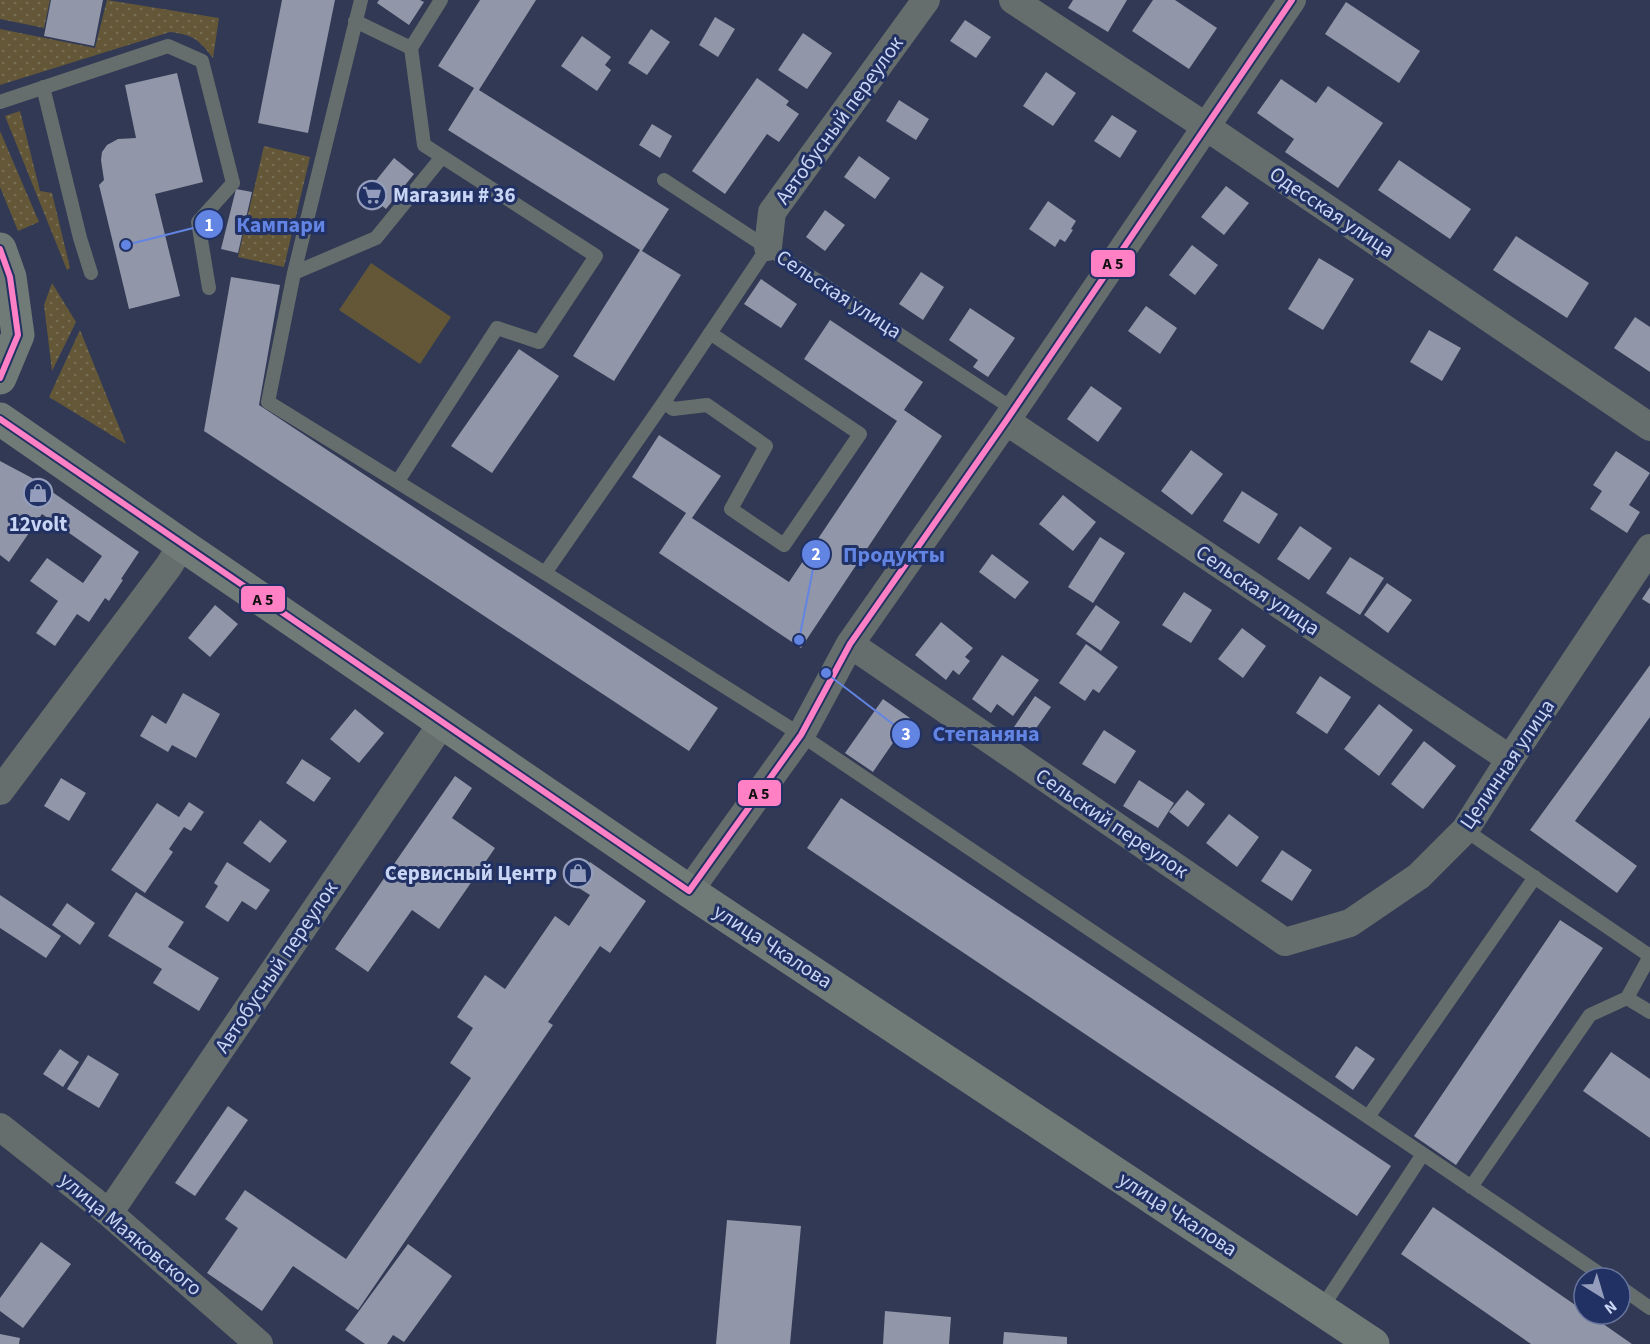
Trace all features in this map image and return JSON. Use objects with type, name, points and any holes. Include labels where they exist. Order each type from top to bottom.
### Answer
[{"type":"main road","points":[[0,249],[10,277],[18,335],[0,378]]},
{"type":"main road","name":"улица Чкалова","points":[[0,419],[689,891],[1373,1344]]},
{"type":"street","name":"Автобусный переулок","points":[[768,247],[772,212],[926,0]]},
{"type":"street","name":"Одесская улица","points":[[1013,0],[1205,126],[1650,427]]},
{"type":"street","points":[[689,891],[801,735],[850,644],[1010,415],[1292,0]]},
{"type":"street","name":"Сельская улица","points":[[1010,415],[1510,759]]},
{"type":"street","points":[[0,791],[168,567],[182,545]]},
{"type":"street","name":"Целинная улица","points":[[1285,942],[1350,923],[1419,876],[1465,830],[1650,548]]},
{"type":"street","name":"Сельский переулок","points":[[850,644],[1285,942]]},
{"type":"street","name":"Автобусный переулок","points":[[110,1213],[443,722]]},
{"type":"street","name":"улица Маяковского","points":[[0,1126],[110,1213],[259,1344]]},
{"type":"lane","points":[[361,0],[294,273],[268,402],[398,481],[801,735],[1588,1266]]},
{"type":"lane","points":[[398,481],[497,328],[539,342],[596,256],[424,145],[411,48],[439,1]]},
{"type":"lane","points":[[355,21],[411,48]]},
{"type":"lane","points":[[0,102],[168,46],[202,61],[233,183],[198,222],[208,288]]},
{"type":"lane","points":[[43,87],[80,238],[91,273]]},
{"type":"lane","points":[[294,273],[376,238],[442,157]]},
{"type":"lane","name":"Сельская улица","points":[[664,180],[768,247],[1010,415]]},
{"type":"lane","points":[[544,573],[651,417],[664,402],[768,247]]},
{"type":"lane","points":[[664,402],[673,409],[707,405],[766,446],[730,509],[784,545],[860,435],[710,333]]},
{"type":"lane","points":[[1465,830],[1650,956],[1627,998],[1590,1014],[1471,1187]]},
{"type":"lane","points":[[1368,1117],[1535,877]]},
{"type":"lane","points":[[1627,998],[1650,1012]]},
{"type":"lane","points":[[1321,1309],[1423,1154]]},
{"type":"lane","points":[[1632,1295],[1650,1308]]},
{"type":"shaded area","points":[[0,0],[50,0],[44,28],[0,19]]},
{"type":"shaded area","points":[[107,0],[219,18],[213,58],[195,39],[170,32],[0,85],[0,29],[95,48]]},
{"type":"shaded area","points":[[20,111],[40,191],[52,193],[70,268],[67,270],[5,116]]},
{"type":"shaded area","points":[[0,131],[39,222],[18,231],[0,187]]},
{"type":"shaded area","points":[[264,146],[310,157],[284,267],[238,257]]},
{"type":"shaded area","points":[[371,263],[451,317],[420,364],[339,310]]},
{"type":"shaded area","points":[[52,283],[76,322],[52,371],[44,305]]},
{"type":"shaded area","points":[[80,330],[126,444],[49,397]]},
{"type":"building","points":[[51,0],[103,0],[94,46],[44,36]]},
{"type":"building","points":[[282,0],[335,0],[308,133],[258,123]]},
{"type":"building","points":[[379,0],[420,0],[424,2],[409,25],[377,3]]},
{"type":"building","points":[[480,0],[536,0],[479,90],[669,209],[642,251],[681,275],[614,381],[573,356],[640,250],[448,130],[474,88],[438,66]]},
{"type":"building","points":[[1073,0],[1127,0],[1108,32],[1068,8]]},
{"type":"building","points":[[1153,0],[1175,0],[1217,28],[1189,69],[1132,31]]},
{"type":"building","points":[[1346,2],[1420,51],[1399,83],[1325,34]]},
{"type":"building","points":[[715,17],[735,29],[718,57],[699,45]]},
{"type":"building","points":[[965,20],[991,37],[976,58],[950,41]]},
{"type":"building","points":[[651,29],[670,42],[647,75],[628,63]]},
{"type":"building","points":[[803,33],[832,53],[807,89],[778,70]]},
{"type":"building","points":[[582,36],[611,57],[605,65],[611,70],[597,91],[561,66]]},
{"type":"building","points":[[1046,72],[1076,93],[1053,126],[1023,106]]},
{"type":"building","points":[[177,73],[203,182],[155,194],[180,296],[129,309],[99,185],[104,180],[102,152],[107,145],[118,139],[136,138],[125,85]]},
{"type":"building","points":[[757,78],[789,101],[786,105],[799,114],[779,142],[767,134],[725,194],[692,171]]},
{"type":"building","points":[[1281,79],[1316,103],[1328,86],[1383,123],[1338,188],[1285,152],[1294,139],[1257,113]]},
{"type":"building","points":[[899,100],[929,119],[916,140],[886,121]]},
{"type":"building","points":[[1112,115],[1137,131],[1120,158],[1094,141]]},
{"type":"building","points":[[652,124],[672,136],[660,158],[639,145]]},
{"type":"building","points":[[859,156],[890,178],[875,199],[844,177]]},
{"type":"building","points":[[394,158],[414,174],[386,209],[366,193]]},
{"type":"building","points":[[1399,160],[1471,209],[1450,239],[1378,190]]},
{"type":"building","points":[[1226,186],[1249,203],[1224,235],[1201,217]]},
{"type":"building","points":[[236,189],[252,192],[238,253],[221,249]]},
{"type":"building","points":[[1048,201],[1076,221],[1065,242],[1060,239],[1055,247],[1029,229]]},
{"type":"building","points":[[825,210],[845,225],[825,251],[806,237]]},
{"type":"building","points":[[1516,236],[1589,283],[1567,318],[1493,270]]},
{"type":"building","points":[[1192,245],[1218,265],[1195,295],[1169,275]]},
{"type":"building","points":[[1319,258],[1354,279],[1323,330],[1288,309]]},
{"type":"building","points":[[921,272],[944,287],[923,320],[899,304]]},
{"type":"building","points":[[231,277],[280,285],[259,405],[718,708],[689,751],[204,431]]},
{"type":"building","points":[[761,279],[797,304],[781,328],[744,304]]},
{"type":"building","points":[[1146,306],[1177,328],[1160,354],[1128,331]]},
{"type":"building","points":[[970,308],[1015,338],[988,377],[973,367],[978,360],[949,340]]},
{"type":"building","points":[[1635,317],[1650,327],[1650,372],[1614,348]]},
{"type":"building","points":[[830,320],[923,382],[904,410],[942,436],[801,648],[659,553],[686,513],[632,477],[659,435],[721,476],[692,518],[789,582],[897,421],[804,359]]},
{"type":"building","points":[[1429,330],[1461,348],[1442,381],[1410,362]]},
{"type":"building","points":[[519,349],[559,376],[492,473],[451,446]]},
{"type":"building","points":[[1091,386],[1122,408],[1098,442],[1067,419]]},
{"type":"building","points":[[1191,450],[1223,474],[1192,515],[1161,491]]},
{"type":"building","points":[[1616,451],[1650,473],[1629,505],[1640,512],[1627,533],[1590,509],[1602,491],[1593,485]]},
{"type":"building","points":[[0,461],[32,478],[139,552],[109,601],[105,598],[89,622],[77,614],[55,646],[36,633],[58,601],[30,581],[47,558],[83,583],[102,556],[42,514],[9,562],[0,555]]},
{"type":"building","points":[[1242,491],[1278,514],[1259,544],[1223,521]]},
{"type":"building","points":[[1063,495],[1096,522],[1073,551],[1039,524]]},
{"type":"building","points":[[1300,526],[1332,548],[1309,580],[1277,559]]},
{"type":"building","points":[[1100,537],[1125,553],[1093,603],[1068,587]]},
{"type":"building","points":[[992,554],[1029,582],[1015,599],[979,572]]},
{"type":"building","points":[[1350,557],[1384,578],[1360,615],[1326,593]]},
{"type":"building","points":[[1387,583],[1412,600],[1388,633],[1364,615]]},
{"type":"building","points":[[1650,587],[1650,604],[1642,599]]},
{"type":"building","points":[[1184,592],[1212,610],[1191,643],[1162,625]]},
{"type":"building","points":[[215,605],[238,624],[210,657],[188,638]]},
{"type":"building","points":[[1096,605],[1120,622],[1101,651],[1076,634]]},
{"type":"building","points":[[941,622],[973,648],[965,657],[970,661],[959,675],[953,670],[946,680],[915,655]]},
{"type":"building","points":[[1242,628],[1266,646],[1243,678],[1218,659]]},
{"type":"building","points":[[1086,644],[1118,667],[1099,693],[1093,689],[1085,701],[1059,683]]},
{"type":"building","points":[[1002,655],[1039,680],[1013,716],[997,704],[991,713],[972,699]]},
{"type":"building","points":[[1650,665],[1650,717],[1575,821],[1637,866],[1617,893],[1530,830]]},
{"type":"building","points":[[1320,676],[1351,697],[1327,734],[1296,713]]},
{"type":"building","points":[[183,693],[220,714],[196,758],[172,745],[168,752],[140,736],[152,715],[166,724]]},
{"type":"building","points":[[1035,696],[1051,707],[1030,737],[1014,727]]},
{"type":"building","points":[[883,699],[910,718],[873,772],[845,753]]},
{"type":"building","points":[[1379,704],[1413,730],[1379,776],[1344,749]]},
{"type":"building","points":[[355,709],[384,733],[359,763],[330,739]]},
{"type":"building","points":[[1104,730],[1136,751],[1115,784],[1082,764]]},
{"type":"building","points":[[1424,741],[1456,766],[1423,809],[1391,784]]},
{"type":"building","points":[[302,759],[331,778],[314,802],[286,783]]},
{"type":"building","points":[[455,776],[472,788],[452,818],[495,848],[439,929],[412,910],[368,972],[335,949]]},
{"type":"building","points":[[61,778],[86,793],[69,821],[44,806]]},
{"type":"building","points":[[1139,780],[1174,803],[1158,828],[1123,806]]},
{"type":"building","points":[[1187,790],[1205,804],[1188,827],[1169,812]]},
{"type":"building","points":[[841,798],[1391,1166],[1357,1216],[807,848]]},
{"type":"building","points":[[189,802],[204,812],[191,831],[184,827],[169,849],[173,852],[145,893],[111,870],[157,803],[179,817]]},
{"type":"building","points":[[1229,814],[1259,837],[1237,867],[1206,843]]},
{"type":"building","points":[[260,820],[287,841],[270,863],[243,843]]},
{"type":"building","points":[[1282,850],[1312,870],[1292,901],[1261,881]]},
{"type":"building","points":[[227,862],[270,890],[256,910],[242,901],[228,922],[205,907],[218,886],[214,883]]},
{"type":"building","points":[[590,862],[646,901],[610,953],[600,946],[548,1022],[553,1025],[358,1310],[293,1266],[262,1311],[207,1273],[238,1228],[225,1219],[245,1190],[346,1259],[471,1078],[450,1063],[473,1028],[457,1017],[485,975],[505,989],[555,916],[569,926],[590,895],[574,885]]},
{"type":"building","points":[[136,892],[184,922],[168,947],[219,978],[199,1011],[153,983],[162,969],[108,936]]},
{"type":"building","points":[[0,895],[61,936],[46,958],[0,928]]},
{"type":"building","points":[[67,903],[95,923],[80,945],[52,925]]},
{"type":"building","points":[[1560,920],[1603,948],[1456,1165],[1414,1136]]},
{"type":"building","points":[[1356,1046],[1375,1059],[1353,1090],[1335,1077]]},
{"type":"building","points":[[60,1049],[79,1062],[63,1087],[43,1074]]},
{"type":"building","points":[[1611,1052],[1650,1079],[1650,1138],[1583,1091]]},
{"type":"building","points":[[88,1055],[119,1074],[99,1108],[67,1089]]},
{"type":"building","points":[[228,1106],[248,1120],[195,1196],[175,1183]]},
{"type":"building","points":[[1433,1207],[1572,1303],[1572,1326],[1606,1326],[1632,1344],[1531,1344],[1401,1254]]},
{"type":"building","points":[[727,1220],[801,1226],[790,1344],[716,1344]]},
{"type":"building","points":[[41,1242],[71,1264],[23,1328],[0,1311],[0,1298]]},
{"type":"building","points":[[408,1244],[452,1276],[404,1342],[393,1335],[387,1344],[365,1344],[345,1330]]},
{"type":"building","points":[[885,1311],[951,1317],[949,1344],[883,1344]]},
{"type":"building","points":[[1004,1332],[1067,1337],[1067,1344],[1003,1344]]},
{"type":"building","points":[[0,1334],[20,1338],[19,1344],[0,1344]]},
{"type":"transit line","points":[[0,419],[689,891],[801,735],[850,644],[1006,421],[1292,0]]},
{"type":"transit line","points":[[0,249],[10,277],[18,335],[0,378]]},
{"type":"place","name":"Магазин # 36","points":[[372,195]]},
{"type":"place","name":"Кампари","points":[[126,245]]},
{"type":"place","name":"12volt","points":[[38,493]]},
{"type":"place","name":"Продукты","points":[[799,640]]},
{"type":"place","name":"Степаняна","points":[[826,673]]},
{"type":"place","name":"Сервисный Центр","points":[[578,873]]}]
